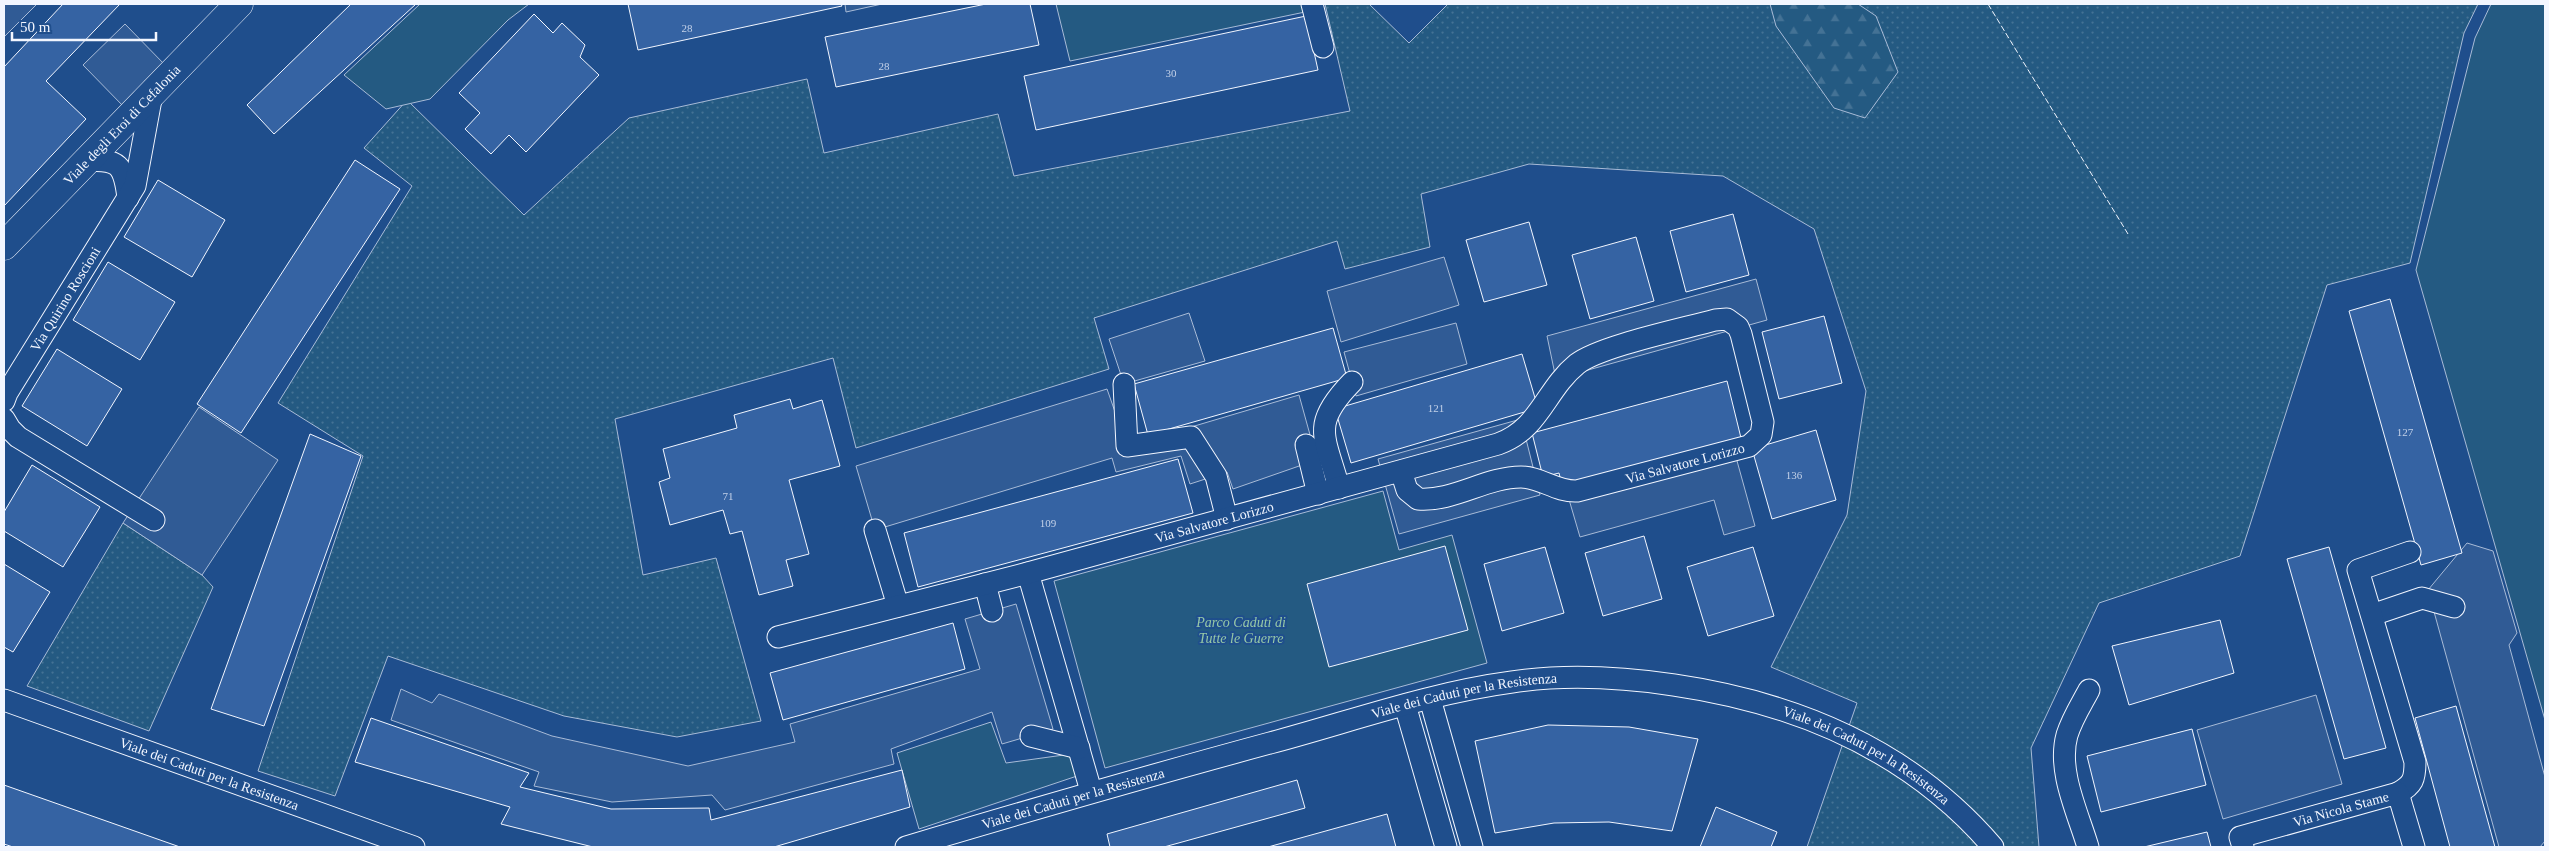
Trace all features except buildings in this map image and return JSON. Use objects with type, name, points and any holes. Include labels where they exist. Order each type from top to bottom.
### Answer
[{"type":"main road","name":"Viale degli Eroi di Cefalonia","points":[[7,245],[84,161],[239,4]]},
{"type":"street","points":[[1312,4],[1323,48]]},
{"type":"street","name":"Via Quirino Roscioni","points":[[4,401],[7,392],[128,198],[138,172],[152,94]]},
{"type":"street","points":[[84,161],[106,159],[118,166],[126,177],[128,198]]},
{"type":"street","name":"Via Salvatore Lorizzo","points":[[778,637],[1028,573],[1498,444],[1520,434],[1534,419],[1563,378],[1577,364],[1590,357],[1719,319],[1727,319],[1738,327],[1763,422],[1761,435],[1749,446],[1577,490],[1562,490],[1541,481],[1520,477],[1506,478],[1435,498],[1418,499],[1407,490],[1401,471]]},
{"type":"street","points":[[1340,488],[1324,432],[1325,421],[1333,402],[1352,382]]},
{"type":"street","points":[[1124,384],[1127,446],[1191,437],[1216,476],[1227,519]]},
{"type":"street","points":[[4,419],[10,430],[18,437],[154,520]]},
{"type":"street","points":[[1306,446],[1318,494]]},
{"type":"street","points":[[875,530],[898,606]]},
{"type":"street","points":[[2398,793],[2409,787],[2415,775],[2415,762],[2359,568],[2410,552]]},
{"type":"street","points":[[1028,573],[1091,791]]},
{"type":"street","points":[[985,584],[992,611]]},
{"type":"street","points":[[2372,615],[2422,598],[2454,607]]},
{"type":"street","name":"Viale dei Caduti per la Resistenza","points":[[906,847],[1091,791],[1405,705],[1516,681],[1571,677],[1627,679],[1750,698],[1801,715],[1868,746],[1914,776],[1964,817],[1992,847]]},
{"type":"street","points":[[2088,847],[2066,775],[2064,759],[2069,730],[2089,690]]},
{"type":"street","points":[[1430,699],[1472,847]]},
{"type":"street","name":"Viale dei Caduti per la Resistenza","points":[[4,700],[414,847]]},
{"type":"street","points":[[1405,705],[1446,847]]},
{"type":"street","points":[[1031,736],[1079,748]]},
{"type":"street","name":"Via Nicola Stame","points":[[2243,847],[2240,837],[2398,793],[2414,847]]},
{"type":"green space","points":[[420,4],[529,4],[508,20],[430,99],[386,109],[344,75]]},
{"type":"green space","points":[[1056,4],[1302,4],[1305,12],[1070,61]]},
{"type":"green space","points":[[1325,4],[1369,4],[1409,43],[1448,4],[2478,4],[2464,33],[2410,263],[2327,285],[2240,556],[2099,603],[2031,748],[2039,847],[1807,847],[1857,703],[1771,667],[1847,515],[1866,391],[1814,229],[1723,176],[1529,164],[1421,194],[1430,247],[1345,269],[1337,241],[1094,318],[1109,369],[856,448],[833,358],[615,419],[643,575],[716,558],[761,721],[677,737],[564,716],[388,656],[335,796],[258,771],[363,456],[278,403],[412,186],[364,148],[407,100],[524,215],[629,118],[807,79],[824,153],[998,114],[1014,176],[1350,111]]},
{"type":"green space","points":[[1770,4],[1858,4],[1876,16],[1898,72],[1865,118],[1834,108],[1776,26]]},
{"type":"green space","points":[[2491,4],[2545,4],[2545,720],[2416,270],[2475,38]]},
{"type":"green space","name":"Parco Caduti di Tutte le Guerre","points":[[1383,491],[1399,550],[1452,535],[1487,663],[1105,768],[1054,581]]},
{"type":"green space","points":[[123,523],[202,575],[213,587],[149,731],[27,686]]},
{"type":"green space","points":[[991,722],[1006,763],[1071,754],[1077,776],[919,829],[897,753]]},
{"type":"shaded area","points":[[4,4],[37,4],[4,37]]},
{"type":"shaded area","points":[[845,4],[882,4],[846,12]]},
{"type":"shaded area","points":[[125,24],[166,66],[124,107],[83,65]]},
{"type":"shaded area","points":[[1444,257],[1459,305],[1341,342],[1327,291]]},
{"type":"shaded area","points":[[1756,279],[1767,320],[1556,379],[1547,336]]},
{"type":"shaded area","points":[[1189,313],[1205,361],[1124,384],[1109,339]]},
{"type":"shaded area","points":[[1456,323],[1467,364],[1356,396],[1344,352]]},
{"type":"shaded area","points":[[1107,389],[1127,446],[1299,395],[1312,442],[1302,465],[1233,489],[1227,472],[1190,484],[1181,456],[1116,472],[1112,458],[875,530],[856,466]]},
{"type":"shaded area","points":[[199,407],[278,460],[202,575],[123,523]]},
{"type":"shaded area","points":[[1521,419],[1540,495],[1399,534],[1378,459]]},
{"type":"shaded area","points":[[1734,450],[1755,526],[1724,535],[1714,500],[1580,537],[1568,496]]},
{"type":"shaded area","points":[[2467,543],[2493,551],[2517,633],[2509,645],[2545,777],[2545,841],[2540,847],[2499,847],[2428,590]]},
{"type":"shaded area","points":[[1016,604],[1053,729],[1002,744],[992,712],[891,749],[894,764],[725,810],[712,795],[612,802],[534,786],[539,772],[391,720],[401,689],[432,703],[439,694],[552,736],[688,766],[795,742],[790,724],[980,669],[965,619]]},
{"type":"shaded area","points":[[2316,695],[2342,784],[2223,819],[2197,730]]},
{"type":"fence","points":[[1988,4],[2128,234]]}]
